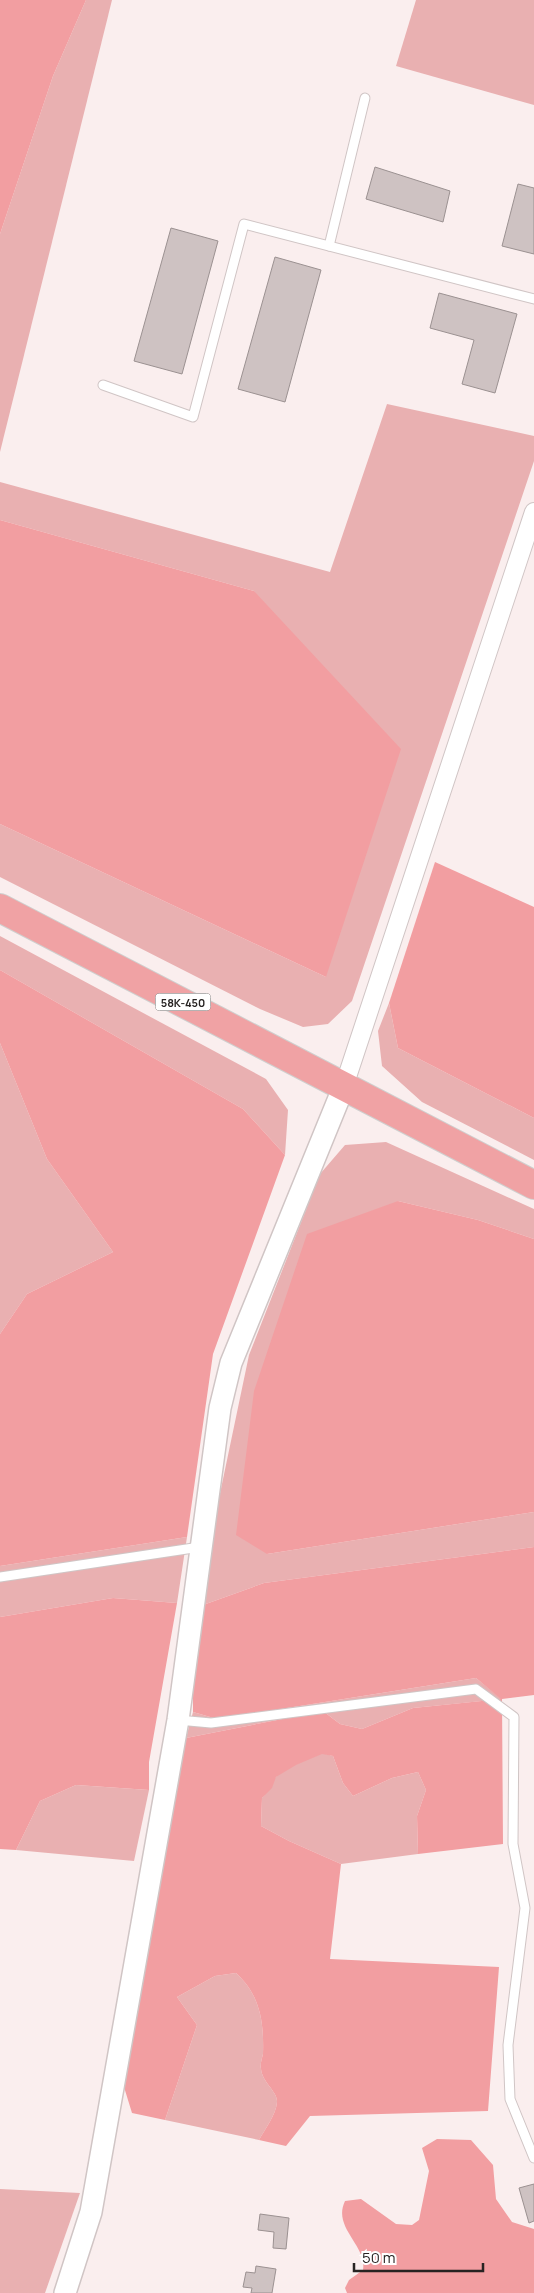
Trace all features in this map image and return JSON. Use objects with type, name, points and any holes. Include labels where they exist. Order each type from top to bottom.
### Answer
[{"type":"highway","name":"58К-450","points":[[11,913],[534,1185]]},
{"type":"street","points":[[66,2293],[91,2212],[178,1720],[220,1408],[231,1363],[344,1086],[531,534],[534,512]]},
{"type":"lane","points":[[329,246],[364,98]]},
{"type":"lane","points":[[104,385],[193,417],[244,224],[534,299]]},
{"type":"lane","points":[[0,1577],[200,1547]]},
{"type":"lane","points":[[178,1720],[211,1723],[476,1689],[514,1717],[514,1844],[526,1908],[508,2044],[510,2099],[534,2158]]},
{"type":"shaded area","points":[[0,0],[86,0],[53,76],[0,234]]},
{"type":"shaded area","points":[[86,0],[112,0],[0,452],[0,234],[53,76]]},
{"type":"shaded area","points":[[416,0],[534,0],[534,105],[396,66]]},
{"type":"shaded area","points":[[387,404],[534,436],[534,461],[352,1001],[328,1024],[303,1027],[260,1009],[0,877],[0,824],[326,977],[254,591],[0,520],[0,482],[330,572]]},
{"type":"shaded area","points":[[0,520],[254,591],[401,749],[326,977],[0,824]]},
{"type":"shaded area","points":[[435,862],[534,907],[534,1118],[398,1048],[389,1003]]},
{"type":"shaded area","points":[[0,936],[266,1079],[288,1110],[285,1155],[243,1109],[0,970]]},
{"type":"shaded area","points":[[0,970],[243,1109],[285,1155],[213,1354],[187,1537],[0,1566],[0,1334],[27,1294],[113,1252],[47,1159],[0,1043]]},
{"type":"shaded area","points":[[389,1003],[398,1048],[534,1118],[534,1160],[422,1102],[382,1066],[378,1031]]},
{"type":"shaded area","points":[[0,1043],[47,1159],[113,1252],[27,1294],[0,1334]]},
{"type":"shaded area","points":[[386,1142],[534,1209],[534,1239],[478,1220],[398,1201],[267,1554],[534,1512],[534,1547],[264,1583],[203,1605],[218,1503],[249,1355],[320,1174],[345,1145]]},
{"type":"shaded area","points":[[398,1201],[478,1220],[534,1239],[534,1512],[267,1554],[236,1535],[254,1391],[307,1234]]},
{"type":"shaded area","points":[[187,1537],[177,1603],[113,1598],[0,1617],[0,1566]]},
{"type":"shaded area","points":[[534,1547],[534,1695],[502,1699],[503,1844],[418,1854],[417,1816],[426,1790],[418,1772],[392,1778],[353,1796],[343,1783],[333,1756],[322,1754],[296,1765],[276,1777],[272,1788],[262,1798],[261,1826],[289,1841],[341,1864],[330,1959],[499,1967],[488,2111],[310,2116],[286,2146],[259,2140],[275,2112],[277,2098],[262,2074],[263,2031],[259,2009],[250,1990],[236,1973],[215,1976],[177,1997],[197,2025],[165,2120],[132,2113],[124,2087],[186,1738],[323,1711],[340,1724],[362,1729],[413,1708],[501,1699],[476,1678],[217,1719],[193,1712],[193,1676],[203,1605],[264,1583]]},
{"type":"shaded area","points":[[113,1598],[177,1603],[149,1762],[149,1790],[76,1785],[40,1801],[16,1850],[0,1849],[0,1617]]},
{"type":"shaded area","points":[[476,1678],[502,1699],[413,1708],[362,1729],[340,1724],[323,1711],[186,1738],[193,1712],[217,1719]]},
{"type":"shaded area","points":[[322,1753],[333,1756],[343,1783],[353,1796],[392,1778],[418,1772],[426,1790],[417,1816],[418,1854],[341,1864],[289,1841],[261,1826],[262,1798],[275,1778],[290,1767]]},
{"type":"shaded area","points":[[76,1785],[149,1790],[134,1861],[16,1850],[40,1801]]},
{"type":"shaded area","points":[[236,1973],[250,1990],[259,2009],[263,2031],[262,2074],[277,2098],[275,2112],[259,2140],[165,2120],[197,2025],[177,1997],[215,1976]]},
{"type":"shaded area","points":[[437,2139],[471,2140],[493,2165],[496,2199],[512,2222],[534,2229],[534,2293],[347,2293],[345,2288],[349,2280],[363,2270],[363,2261],[343,2220],[342,2211],[345,2201],[361,2199],[396,2224],[412,2225],[419,2220],[429,2171],[422,2148]]},
{"type":"shaded area","points":[[0,2189],[80,2193],[45,2293],[0,2293]]},
{"type":"building","points":[[375,167],[450,191],[443,222],[366,199]]},
{"type":"building","points":[[518,184],[534,188],[534,254],[502,246]]},
{"type":"building","points":[[171,228],[218,241],[182,374],[134,361]]},
{"type":"building","points":[[275,257],[321,270],[285,402],[238,389]]},
{"type":"building","points":[[439,293],[517,314],[495,393],[462,384],[474,340],[430,328]]},
{"type":"building","points":[[534,2184],[534,2221],[529,2223],[519,2188]]},
{"type":"building","points":[[260,2214],[289,2218],[286,2249],[273,2248],[274,2232],[258,2230]]},
{"type":"building","points":[[256,2266],[276,2269],[272,2293],[251,2293],[252,2288],[243,2287],[246,2272],[255,2273]]}]
